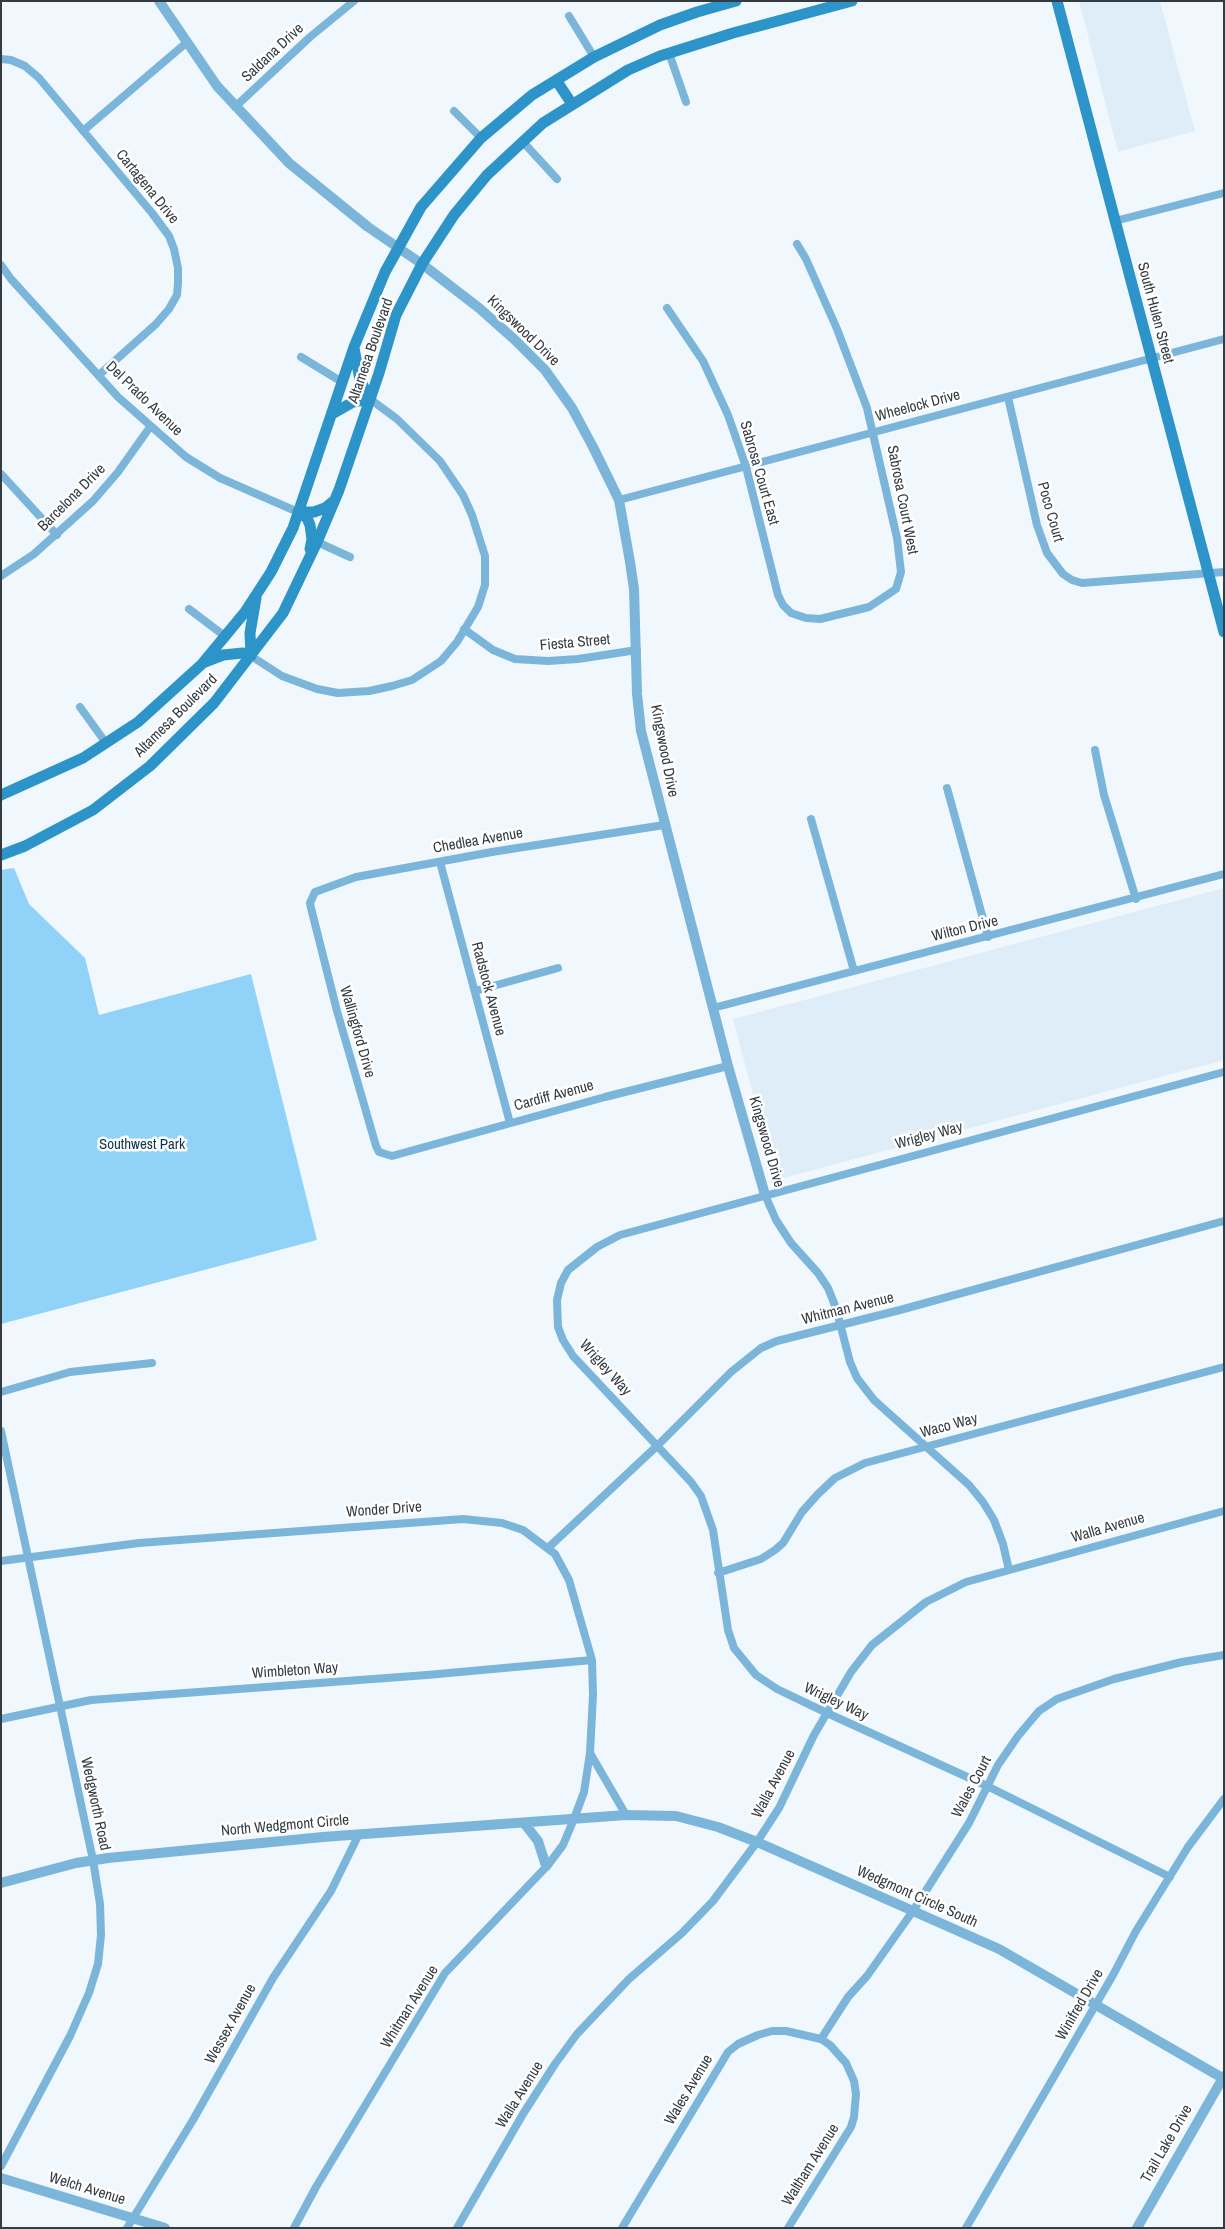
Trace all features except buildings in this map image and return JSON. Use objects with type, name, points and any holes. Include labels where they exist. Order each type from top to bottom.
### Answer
[{"type":"main road","name":"Altamesa Boulevard","points":[[1,855],[25,846],[93,810],[167,750],[200,717],[251,656],[283,613],[335,500],[370,400],[396,316],[422,264],[454,214],[487,175],[543,123],[628,70],[669,53],[733,33],[825,5],[852,1]]},
{"type":"main road","name":"South Hulen Street","points":[[1058,1],[1224,632]]},
{"type":"main road","name":"Altamesa Boulevard","points":[[1,795],[56,772],[106,744],[157,707],[202,664],[226,637],[257,594],[292,528],[369,306],[397,248],[421,208],[481,138],[532,95],[594,57],[645,31],[729,2]]},
{"type":"main road","points":[[556,80],[572,104]]},
{"type":"main road","points":[[332,414],[353,402],[370,400],[360,380],[354,347]]},
{"type":"main road","points":[[298,512],[314,512],[335,500]]},
{"type":"main road","points":[[298,512],[308,518],[310,525],[312,539],[308,561]]},
{"type":"main road","points":[[202,664],[223,655],[243,653],[251,656],[250,633],[257,594]]},
{"type":"street","name":"Kingswood Drive","points":[[159,1],[217,86],[289,163],[368,228],[422,264],[479,308],[545,370],[572,408],[619,500],[634,589],[641,731],[728,1066],[765,1195],[776,1220],[786,1235],[828,1288],[850,1362],[858,1378],[874,1400],[969,1485],[983,1502],[994,1520],[1003,1544],[1009,1570]]},
{"type":"street","name":"Saldana Drive","points":[[235,107],[310,37],[354,1]]},
{"type":"street","points":[[569,16],[594,57]]},
{"type":"street","points":[[83,131],[186,43]]},
{"type":"street","points":[[669,53],[686,102]]},
{"type":"street","name":"Cartagena Drive","points":[[1,59],[11,60],[25,66],[39,78],[169,236],[178,268],[177,295],[169,309],[156,324],[99,375]]},
{"type":"street","points":[[454,111],[481,138]]},
{"type":"street","points":[[523,142],[557,179]]},
{"type":"street","points":[[1115,220],[1224,193]]},
{"type":"street","name":"Sabrosa Court West","points":[[797,244],[806,259],[837,329],[867,408],[897,538],[901,572],[896,589],[890,595],[869,607],[834,616]]},
{"type":"street","name":"Del Prado Avenue","points":[[1,265],[11,279],[99,375],[150,427],[186,457],[220,478],[298,512]]},
{"type":"street","name":"Sabrosa Court East","points":[[666,308],[704,360],[728,415],[746,467],[778,595],[783,605],[791,613],[806,618],[820,619],[834,616]]},
{"type":"street","name":"Wheelock Drive","points":[[619,500],[1224,338]]},
{"type":"street","name":"Altamesa Boulevard","points":[[301,358],[342,382]]},
{"type":"street","name":"Poco Court","points":[[1008,397],[1037,525],[1048,553],[1063,574],[1072,580],[1082,583],[1224,572]]},
{"type":"street","points":[[251,656],[282,676],[317,689],[338,693],[369,691],[412,680],[426,672],[440,661],[457,642],[478,607],[485,585],[485,556],[472,515],[463,495],[440,461],[397,419],[370,400]]},
{"type":"street","name":"Barcelona Drive","points":[[1,576],[34,554],[93,501],[118,472],[150,427]]},
{"type":"street","points":[[1,474],[56,535]]},
{"type":"street","points":[[317,542],[350,557]]},
{"type":"street","points":[[189,609],[226,637]]},
{"type":"street","name":"Fiesta Street","points":[[464,629],[493,650],[515,659],[548,661],[578,659],[637,650]]},
{"type":"street","points":[[80,707],[106,744]]},
{"type":"street","points":[[1095,750],[1104,795],[1136,899]]},
{"type":"street","points":[[947,788],[988,937]]},
{"type":"street","points":[[811,820],[854,971]]},
{"type":"street","name":"Chedlea Avenue","points":[[311,908],[310,903],[316,892],[356,877],[664,825]]},
{"type":"street","name":"Radstock Avenue","points":[[440,862],[510,1123]]},
{"type":"street","name":"Wilton Drive","points":[[713,1008],[1136,899],[1224,874]]},
{"type":"street","name":"Wallingford Drive","points":[[311,908],[336,1011],[376,1146],[379,1152],[389,1155]]},
{"type":"street","points":[[475,991],[558,968]]},
{"type":"street","name":"Cardiff Avenue","points":[[389,1155],[728,1066]]},
{"type":"street","name":"Wrigley Way","points":[[1170,1877],[988,1786],[777,1689],[756,1675],[734,1648],[728,1630],[713,1530],[701,1496],[658,1445],[573,1356],[563,1340],[558,1327],[557,1300],[561,1283],[568,1270],[597,1246],[620,1235],[1224,1072]]},
{"type":"street","name":"Whitman Avenue","points":[[548,1548],[658,1445],[731,1372],[761,1348],[777,1341],[1224,1221]]},
{"type":"street","points":[[1,1392],[70,1372],[152,1363]]},
{"type":"street","name":"Waco Way","points":[[718,1573],[761,1560],[776,1550],[783,1543],[802,1512],[835,1478],[865,1463],[1224,1367]]},
{"type":"street","name":"Wedgworth Road","points":[[1,1431],[93,1860],[100,1904],[101,1935],[98,1964],[92,1986],[70,2036],[1,2166]]},
{"type":"street","name":"Walla Avenue","points":[[457,2228],[523,2114],[577,2034],[629,1979],[682,1933],[713,1901],[757,1842],[779,1808],[850,1672],[872,1644],[926,1602],[966,1582],[1224,1511]]},
{"type":"street","name":"Wonder Drive","points":[[1,1561],[140,1544],[464,1519],[509,1525],[522,1530],[548,1548],[562,1564],[569,1580],[592,1660],[594,1695],[590,1753],[584,1792],[574,1819]]},
{"type":"street","name":"Wales Court","points":[[821,2039],[848,1997],[867,1976],[913,1911],[969,1823],[998,1765],[1018,1736],[1039,1711],[1056,1699],[1114,1679],[1182,1662],[1224,1655]]},
{"type":"street","name":"Wimbleton Way","points":[[1,1719],[91,1700],[426,1675],[592,1660]]},
{"type":"street","points":[[590,1753],[626,1815]]},
{"type":"street","name":"Winifred Drive","points":[[966,2228],[1096,2006],[1136,1931],[1188,1847],[1224,1799]]},
{"type":"street","name":"Wedgmont Circle South","points":[[574,1819],[626,1815],[676,1816],[718,1827],[757,1842],[999,1949],[1223,2078]]},
{"type":"street","name":"Whitman Avenue","points":[[294,2228],[321,2179],[445,1973],[546,1866],[563,1845],[574,1819]]},
{"type":"street","name":"North Wedgmont Circle","points":[[1,1883],[28,1874],[93,1860],[359,1834],[574,1819]]},
{"type":"street","points":[[524,1823],[543,1850],[546,1866]]},
{"type":"street","name":"Wessex Avenue","points":[[127,2228],[193,2120],[273,1978],[331,1891],[359,1834]]},
{"type":"street","name":"Wales Avenue","points":[[622,2228],[728,2052],[738,2044],[772,2031],[786,2031],[821,2039]]},
{"type":"street","name":"Waltham Avenue","points":[[788,2228],[851,2126],[854,2117],[856,2094],[854,2081],[846,2062],[830,2045],[821,2039]]},
{"type":"street","name":"Trail Lake Drive","points":[[1137,2228],[1223,2078]]},
{"type":"street","name":"Welch Avenue","points":[[1,2178],[165,2228]]},
{"type":"shaded area","points":[[1079,1],[1160,1],[1195,131],[1118,152]]},
{"type":"shaded area","points":[[1224,888],[1224,1060],[776,1180],[733,1019]]},
{"type":"green space","name":"Southwest Park","points":[[14,868],[29,904],[85,958],[99,1015],[251,974],[317,1240],[1,1324],[1,870]]}]
